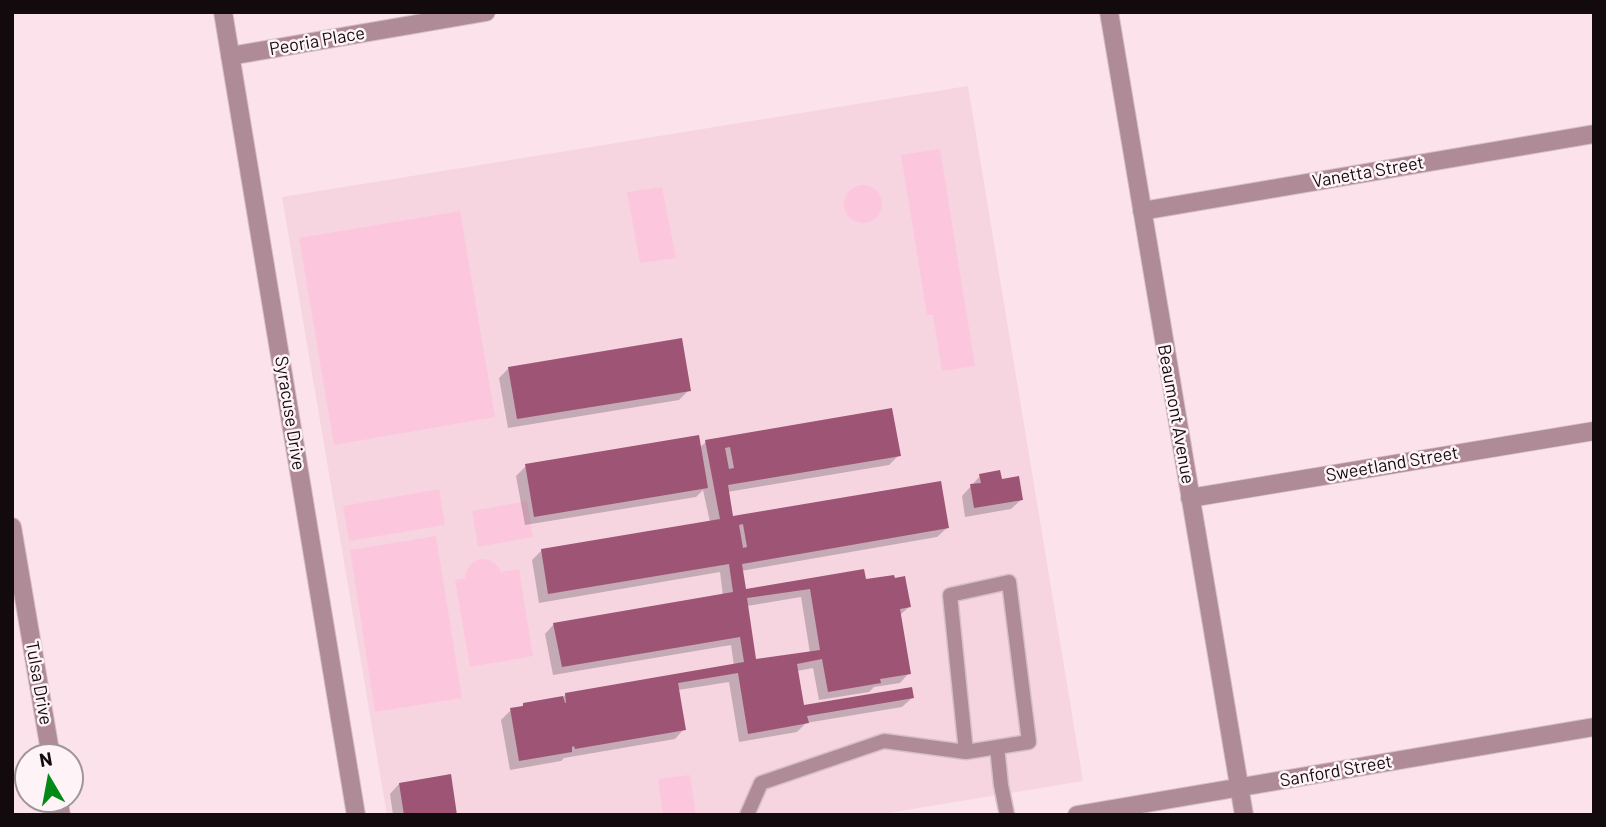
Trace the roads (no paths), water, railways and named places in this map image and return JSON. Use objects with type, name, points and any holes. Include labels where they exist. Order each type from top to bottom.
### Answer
[{"type":"street","name":"Syracuse Drive","points":[[223,12],[356,815]]},
{"type":"street","name":"Peoria Place","points":[[230,55],[486,12]]},
{"type":"street","name":"Beaumont Avenue","points":[[1109,12],[1244,815]]},
{"type":"street","name":"Vanetta Street","points":[[1142,211],[1594,134]]},
{"type":"street","name":"Sweetland Street","points":[[1190,498],[1594,431]]},
{"type":"street","name":"Tulsa Drive","points":[[12,527],[49,743]]},
{"type":"street","name":"Sanford Street","points":[[1077,815],[1594,727]]},
{"type":"lane","points":[[747,815],[761,783],[884,741],[967,752],[1029,742],[1009,582],[950,595],[967,752]]},
{"type":"lane","points":[[997,747],[1007,815]]}]
